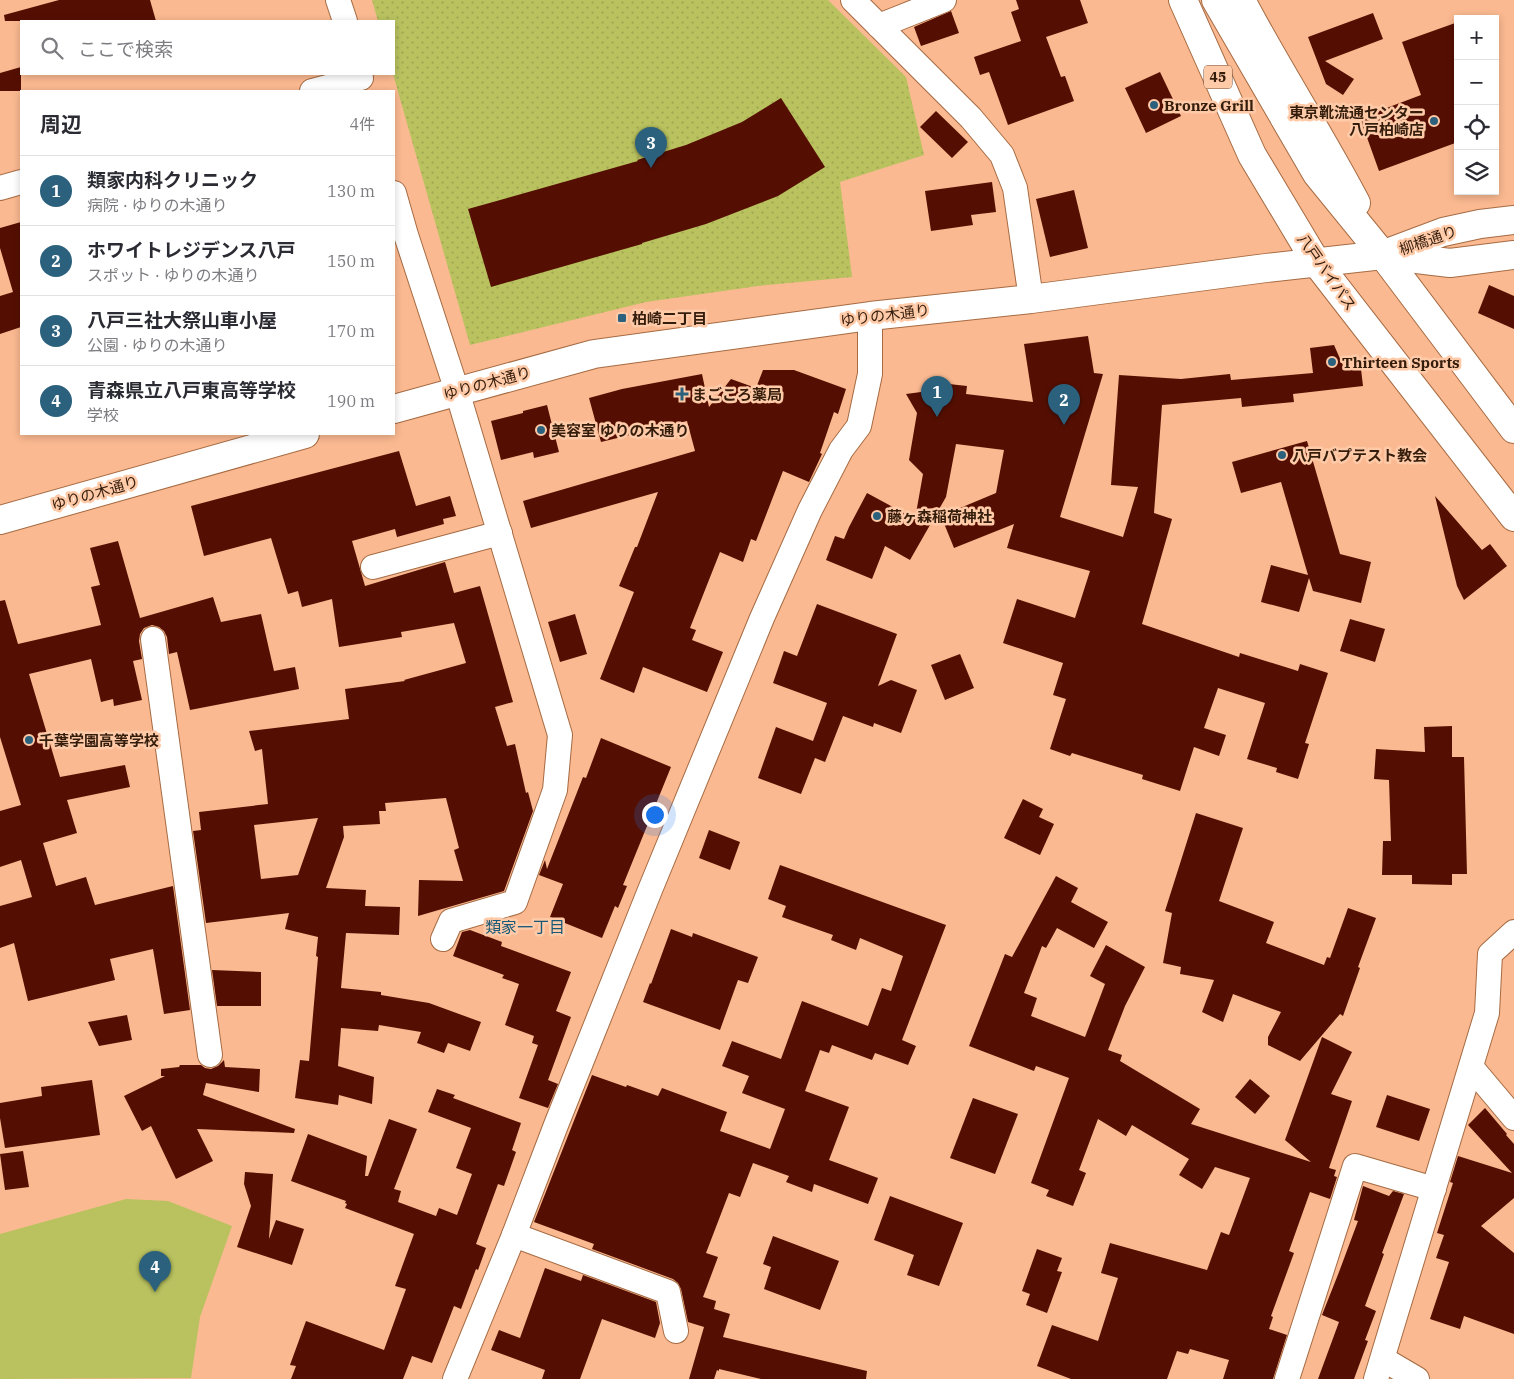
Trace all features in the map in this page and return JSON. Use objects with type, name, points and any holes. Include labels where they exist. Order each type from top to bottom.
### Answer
[{"type":"main road","points":[[1163,0],[1252,155]]},
{"type":"main road","name":"八戸バイパス","points":[[1183,0],[1252,155],[1316,262],[1514,517]]},
{"type":"main road","name":"45","points":[[1216,0],[1317,174],[1383,255],[1514,429]]},
{"type":"main road","points":[[1241,0],[1257,31],[1336,164],[1383,255]]},
{"type":"main road","name":"柳橋通り","points":[[1383,255],[1443,232],[1480,224],[1514,220]]},
{"type":"main road","name":"柳橋通り","points":[[1383,255],[1450,263],[1514,255]]},
{"type":"main road","name":"ゆりの木通り","points":[[395,409],[594,354],[870,316],[1031,299],[1383,255]]},
{"type":"main road","name":"ゆりの木通り","points":[[0,520],[301,435]]},
{"type":"street","points":[[338,0],[344,20]]},
{"type":"street","points":[[853,0],[971,118],[1002,155],[1015,188],[1031,299]]},
{"type":"street","points":[[879,26],[944,0]]},
{"type":"street","points":[[317,90],[362,81]]},
{"type":"street","points":[[0,188],[20,182]]},
{"type":"street","points":[[395,196],[458,391],[560,735],[555,790],[515,902],[451,921],[443,938]]},
{"type":"street","points":[[455,1379],[650,890],[762,618],[810,510],[842,450],[859,426],[870,374],[870,316]]},
{"type":"street","points":[[373,567],[500,533]]},
{"type":"street","points":[[153,639],[210,1055]]},
{"type":"street","points":[[1418,1379],[1380,1369],[1487,1013],[1490,954],[1514,932]]},
{"type":"street","points":[[1472,1068],[1514,1118]]},
{"type":"street","points":[[1287,1379],[1355,1166],[1434,1189]]},
{"type":"street","points":[[514,1235],[668,1292],[676,1331]]},
{"type":"green space","points":[[372,0],[828,0],[906,77],[924,155],[840,182],[852,277],[758,286],[646,302],[470,345],[393,75],[395,75],[395,20],[378,20]]},
{"type":"green space","points":[[126,1199],[168,1201],[232,1226],[200,1317],[191,1378],[0,1379],[0,1234]]},
{"type":"building","points":[[59,0],[150,0],[156,20],[5,21],[4,15]]},
{"type":"building","points":[[1016,0],[1080,0],[1088,23],[1046,37],[1061,77],[1065,76],[1074,101],[1008,125],[989,72],[980,75],[974,57],[1021,41],[1011,12],[1019,9]]},
{"type":"building","points":[[951,11],[959,33],[921,46],[914,27]]},
{"type":"building","points":[[1373,13],[1383,39],[1325,61],[1354,79],[1343,95],[1326,84],[1308,37]]},
{"type":"building","points":[[1454,23],[1454,143],[1379,171],[1360,118],[1421,95],[1402,42]]},
{"type":"building","points":[[20,67],[21,90],[0,91],[0,73]]},
{"type":"building","points":[[1160,72],[1181,116],[1146,133],[1125,88]]},
{"type":"building","points":[[781,98],[825,167],[778,196],[706,224],[491,287],[468,209],[638,161],[686,145],[742,122]]},
{"type":"building","points":[[936,111],[968,142],[952,158],[920,127]]},
{"type":"building","points":[[992,182],[996,212],[971,215],[973,225],[931,231],[925,191]]},
{"type":"building","points":[[1074,190],[1088,248],[1050,257],[1036,199]]},
{"type":"building","points":[[20,222],[20,327],[0,334],[0,296],[13,292],[0,248],[0,228]]},
{"type":"building","points":[[1489,285],[1514,296],[1514,329],[1478,313]]},
{"type":"building","points":[[1088,336],[1094,373],[1103,374],[1060,517],[1123,537],[1138,487],[1111,485],[1119,375],[1181,379],[1230,374],[1231,380],[1313,373],[1310,348],[1334,345],[1345,370],[1361,369],[1363,386],[1293,394],[1294,402],[1242,407],[1241,398],[1162,405],[1154,513],[1172,519],[1142,624],[1239,657],[1240,653],[1298,671],[1300,664],[1328,673],[1305,743],[1309,744],[1298,779],[1276,772],[1277,768],[1247,759],[1265,703],[1218,688],[1204,728],[1226,735],[1219,756],[1194,747],[1180,791],[1142,779],[1143,775],[1072,753],[1070,756],[1050,749],[1066,699],[1053,695],[1063,663],[1003,643],[1017,599],[1075,618],[1090,571],[1007,548],[1014,524],[954,548],[941,516],[996,493],[1004,450],[956,444],[946,497],[910,560],[885,546],[872,579],[826,560],[835,536],[844,539],[867,493],[915,519],[923,474],[909,460],[917,413],[906,394],[936,390],[949,384],[967,386],[966,394],[1033,402],[1024,344]]},
{"type":"building","points":[[763,370],[794,370],[846,389],[838,414],[834,412],[820,453],[822,454],[809,482],[783,471],[756,541],[751,539],[743,562],[720,552],[690,628],[696,630],[692,640],[723,652],[707,692],[643,667],[634,693],[600,679],[634,592],[619,586],[635,547],[637,547],[658,492],[531,528],[523,501],[695,451],[687,421],[601,442],[589,398],[622,389],[702,374],[709,407],[731,379],[756,388]]},
{"type":"building","points":[[547,405],[559,452],[534,458],[533,452],[501,460],[491,421]]},
{"type":"building","points":[[1307,441],[1340,554],[1371,562],[1361,603],[1313,591],[1309,578],[1299,612],[1261,602],[1271,565],[1308,575],[1281,482],[1241,493],[1232,462]]},
{"type":"building","points":[[399,451],[416,506],[450,496],[456,516],[443,519],[444,524],[397,537],[395,529],[352,541],[365,586],[445,562],[454,593],[480,586],[513,702],[495,707],[507,746],[515,744],[526,793],[528,792],[533,811],[504,891],[418,916],[419,880],[463,881],[454,850],[459,848],[446,798],[385,803],[386,811],[379,811],[380,824],[343,826],[344,837],[326,888],[366,890],[365,906],[400,907],[399,935],[346,933],[341,988],[381,992],[381,995],[429,1003],[481,1022],[470,1051],[448,1043],[444,1053],[417,1043],[421,1032],[379,1025],[378,1031],[341,1028],[338,1066],[374,1077],[372,1104],[339,1095],[338,1105],[295,1098],[300,1060],[309,1061],[318,937],[285,929],[289,913],[206,923],[193,831],[201,830],[199,812],[268,804],[262,749],[255,751],[249,731],[349,719],[345,689],[405,681],[466,663],[454,623],[401,632],[402,637],[339,647],[332,599],[302,607],[298,591],[288,594],[271,538],[204,556],[191,506]],"holes":[[[318,818],[298,875],[261,879],[254,825]]]},
{"type":"building","points":[[1435,496],[1482,550],[1490,544],[1507,566],[1464,600],[1457,586]]},
{"type":"building","points":[[118,541],[140,618],[213,597],[221,622],[261,614],[274,671],[295,667],[299,689],[190,710],[177,652],[169,654],[167,637],[164,631],[152,625],[144,628],[140,634],[139,641],[142,659],[133,661],[142,700],[114,706],[113,699],[101,702],[91,659],[29,674],[60,777],[125,765],[130,787],[67,800],[77,833],[43,843],[56,886],[86,877],[95,905],[173,886],[190,1010],[164,1014],[153,949],[110,959],[115,980],[28,1001],[14,943],[0,948],[0,906],[32,897],[21,860],[0,867],[0,811],[21,805],[0,737],[0,601],[5,600],[18,644],[101,625],[91,587],[100,585],[90,548]]},
{"type":"building","points":[[817,604],[897,634],[878,686],[891,680],[917,690],[901,733],[874,723],[873,727],[843,716],[825,762],[815,758],[801,794],[758,778],[776,727],[813,741],[827,703],[773,683],[784,651],[797,656]]},
{"type":"building","points":[[575,614],[587,654],[560,662],[548,622]]},
{"type":"building","points":[[1350,619],[1385,629],[1375,662],[1340,651]]},
{"type":"building","points":[[960,654],[974,688],[945,700],[931,665]]},
{"type":"building","points":[[1452,726],[1452,757],[1464,757],[1467,874],[1452,874],[1452,885],[1412,884],[1412,875],[1382,875],[1383,841],[1391,841],[1389,780],[1374,779],[1376,749],[1425,752],[1424,727]]},
{"type":"building","points":[[601,738],[671,767],[623,885],[627,886],[618,908],[615,906],[602,938],[550,917],[563,884],[539,875],[545,860],[547,869],[583,777],[586,778]]},
{"type":"building","points":[[1023,799],[1043,809],[1039,817],[1054,824],[1040,855],[1004,838]]},
{"type":"building","points":[[1196,813],[1243,828],[1219,901],[1274,922],[1266,943],[1324,965],[1327,957],[1330,958],[1348,908],[1376,918],[1343,1016],[1340,1014],[1300,1061],[1268,1045],[1268,1037],[1281,1012],[1233,994],[1223,1022],[1202,1012],[1214,980],[1180,974],[1181,967],[1163,963],[1172,913],[1165,911]]},
{"type":"building","points":[[709,830],[740,842],[730,870],[699,858]]},
{"type":"building","points":[[780,865],[946,925],[902,1040],[916,1046],[908,1065],[875,1053],[872,1060],[832,1045],[829,1053],[820,1050],[805,1091],[849,1107],[829,1160],[878,1178],[868,1204],[814,1184],[812,1192],[786,1182],[789,1176],[753,1163],[740,1197],[729,1193],[706,1253],[718,1257],[703,1297],[716,1301],[714,1309],[730,1314],[723,1337],[867,1371],[866,1379],[761,1379],[719,1369],[714,1379],[689,1379],[704,1327],[688,1322],[678,1283],[673,1279],[592,1249],[594,1244],[534,1222],[592,1075],[658,1096],[662,1088],[727,1112],[720,1131],[770,1149],[785,1109],[742,1093],[749,1076],[722,1066],[732,1041],[781,1059],[802,1001],[868,1026],[882,988],[891,991],[903,956],[860,938],[856,950],[831,940],[833,935],[782,917],[786,906],[768,899]]},
{"type":"building","points":[[1056,876],[1078,888],[1071,902],[1108,922],[1094,948],[1057,928],[1046,948],[1042,946],[1024,993],[1037,998],[1031,1016],[1085,1037],[1105,984],[1090,976],[1106,945],[1145,967],[1125,1006],[1108,1050],[1122,1055],[1120,1061],[1200,1109],[1191,1124],[1311,1162],[1285,1140],[1322,1037],[1352,1052],[1331,1094],[1352,1101],[1329,1168],[1336,1170],[1334,1176],[1337,1177],[1330,1199],[1310,1192],[1289,1251],[1294,1253],[1271,1316],[1273,1317],[1269,1329],[1287,1335],[1273,1379],[1223,1379],[1229,1360],[1190,1349],[1188,1354],[1177,1351],[1167,1379],[1071,1379],[1037,1366],[1052,1325],[1098,1341],[1118,1278],[1101,1273],[1110,1243],[1207,1270],[1221,1232],[1229,1235],[1250,1178],[1215,1167],[1202,1189],[1179,1175],[1189,1159],[1132,1125],[1126,1136],[1098,1119],[1079,1170],[1086,1173],[1073,1206],[1046,1196],[1049,1190],[1031,1183],[1069,1078],[1036,1066],[1034,1071],[969,1046],[1005,954],[1012,957]]},
{"type":"building","points":[[671,929],[692,937],[693,933],[758,957],[748,983],[738,980],[720,1030],[643,1002]]},
{"type":"building","points":[[470,930],[502,942],[501,946],[571,972],[556,1011],[571,1017],[548,1080],[558,1084],[548,1108],[519,1098],[538,1045],[532,1043],[534,1036],[505,1025],[519,984],[502,978],[504,975],[453,956],[462,932]]},
{"type":"building","points":[[212,970],[261,972],[261,1006],[217,1006]]},
{"type":"building","points":[[127,1015],[132,1040],[99,1046],[88,1022]]},
{"type":"building","points":[[224,1060],[225,1067],[260,1069],[259,1092],[206,1083],[203,1095],[295,1129],[294,1133],[197,1129],[213,1161],[176,1179],[151,1126],[142,1131],[124,1096],[165,1076],[161,1076],[161,1069],[179,1067],[180,1065],[201,1065],[211,1069],[218,1066]]},
{"type":"building","points":[[1250,1079],[1270,1096],[1255,1114],[1235,1097]]},
{"type":"building","points":[[92,1080],[100,1135],[5,1148],[0,1118],[0,1103],[42,1096],[41,1087]]},
{"type":"building","points":[[437,1089],[455,1095],[453,1098],[521,1123],[512,1150],[516,1152],[504,1186],[498,1184],[476,1244],[486,1248],[461,1309],[454,1306],[432,1363],[412,1356],[403,1379],[291,1379],[296,1366],[290,1365],[306,1321],[384,1350],[406,1289],[395,1286],[414,1234],[345,1208],[346,1201],[291,1181],[308,1134],[367,1156],[365,1176],[368,1176],[389,1119],[417,1129],[394,1189],[401,1191],[398,1202],[436,1216],[439,1208],[457,1215],[472,1174],[456,1168],[471,1128],[428,1112]]},
{"type":"building","points":[[1387,1095],[1430,1109],[1419,1141],[1376,1127]]},
{"type":"building","points":[[973,1098],[1018,1114],[995,1174],[950,1158]]},
{"type":"building","points":[[1485,1108],[1514,1144],[1514,1198],[1481,1226],[1514,1253],[1514,1334],[1464,1316],[1460,1329],[1430,1319],[1449,1262],[1436,1258],[1444,1235],[1437,1233],[1453,1183],[1450,1182],[1458,1156],[1512,1173],[1468,1125]]},
{"type":"building","points":[[23,1151],[29,1187],[5,1190],[0,1154]]},
{"type":"building","points":[[245,1172],[273,1174],[269,1239],[276,1220],[304,1229],[292,1265],[237,1247],[251,1206],[244,1184]]},
{"type":"building","points":[[1363,1186],[1389,1196],[1393,1191],[1404,1194],[1365,1306],[1376,1311],[1365,1340],[1368,1341],[1354,1379],[1318,1379],[1339,1322],[1322,1315],[1358,1221],[1354,1220]]},
{"type":"building","points":[[890,1196],[963,1223],[939,1286],[907,1275],[914,1255],[874,1240]]},
{"type":"building","points":[[773,1236],[839,1261],[820,1310],[764,1289],[771,1267],[763,1264]]},
{"type":"building","points":[[1037,1249],[1062,1258],[1057,1271],[1062,1272],[1047,1313],[1026,1305],[1030,1294],[1022,1291]]},
{"type":"building","points":[[545,1268],[581,1281],[583,1275],[656,1302],[660,1323],[655,1338],[602,1319],[580,1379],[542,1379],[545,1370],[491,1350],[499,1330],[520,1338]]},
{"type":"place","name":"Bronze Grill","points":[[1154,105]]},
{"type":"place","name":"東京靴流通センター 八戸柏崎店","points":[[1434,121]]},
{"type":"place","name":"八戸三社大祭山車小屋","points":[[651,168]]},
{"type":"place","name":"柏崎二丁目","points":[[622,318]]},
{"type":"place","name":"Thirteen Sports","points":[[1332,362]]},
{"type":"place","name":"まごころ薬局","points":[[682,394]]},
{"type":"place","name":"類家内科クリニック","points":[[937,417]]},
{"type":"place","name":"ホワイトレジデンス八戸","points":[[1064,425]]},
{"type":"place","name":"美容室 ゆりの木通り","points":[[541,430]]},
{"type":"place","name":"八戸バプテスト教会","points":[[1282,455]]},
{"type":"place","name":"藤ヶ森稲荷神社","points":[[877,516]]},
{"type":"place","name":"千葉学園高等学校","points":[[29,740]]},
{"type":"place","name":"青森県立八戸東高等学校","points":[[155,1292]]},
{"type":"district","name":"類家一丁目","points":[[525,927]]}]
